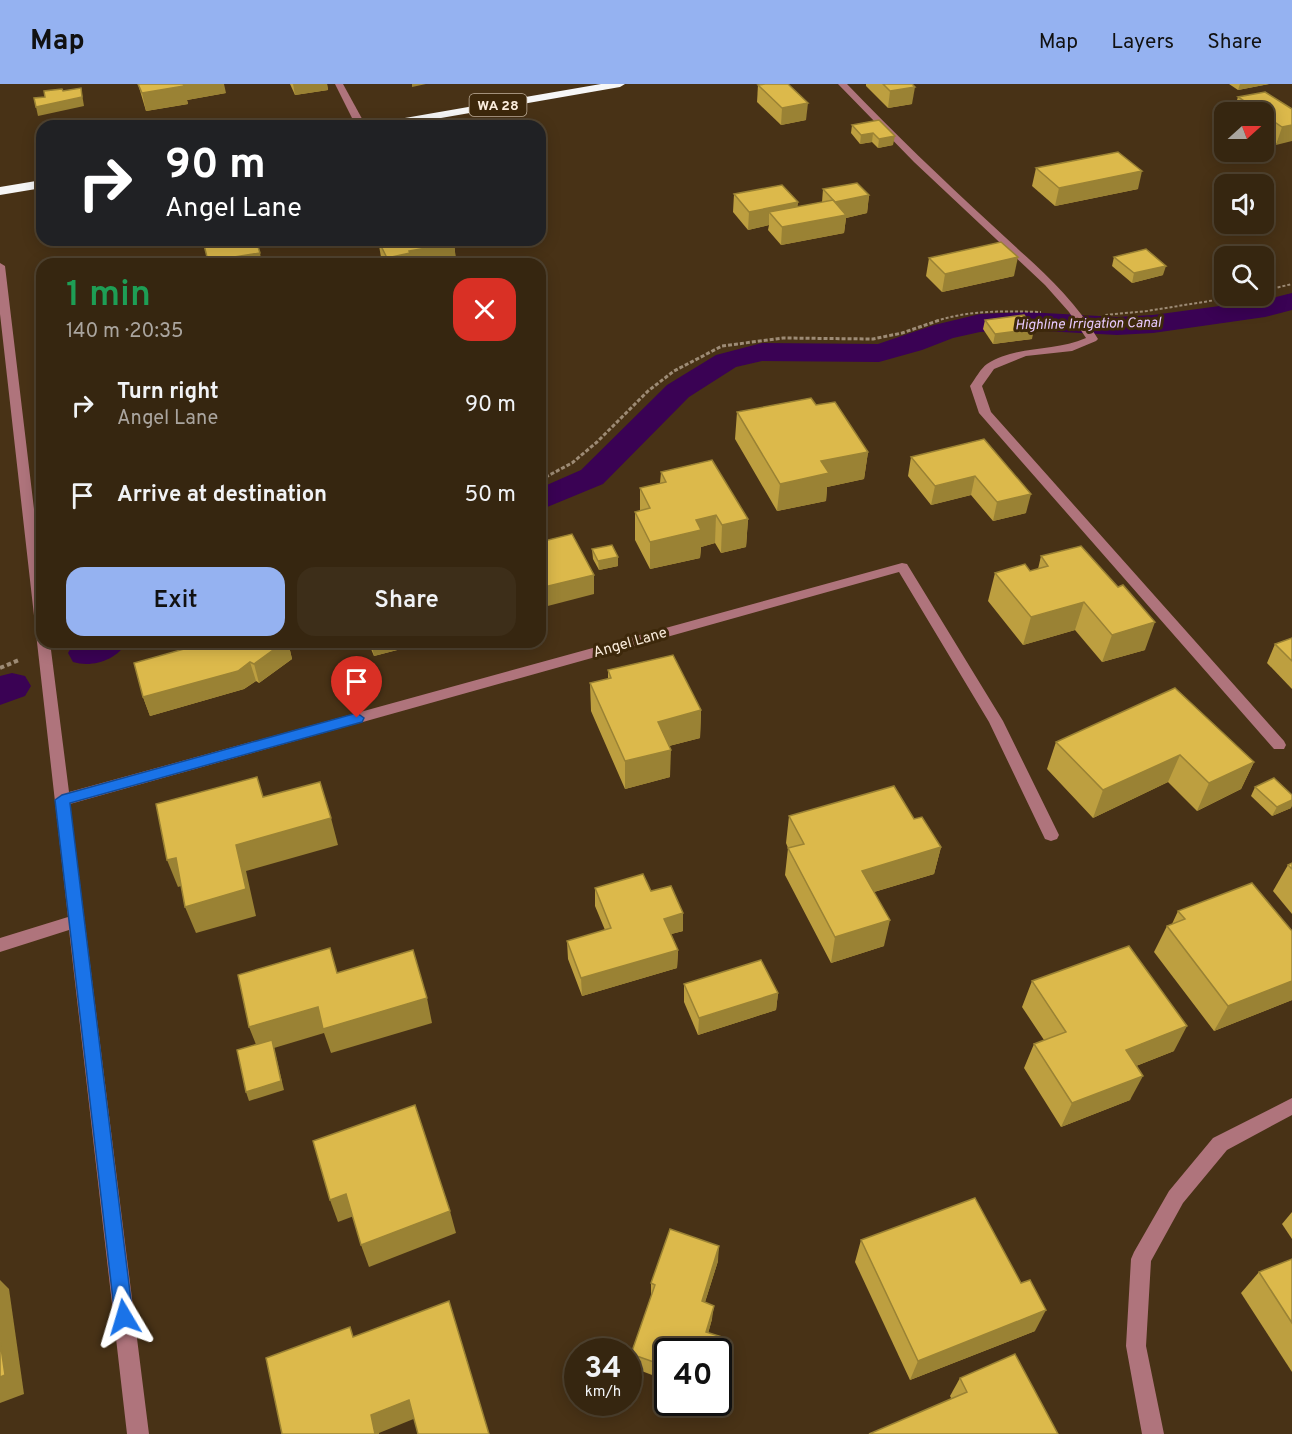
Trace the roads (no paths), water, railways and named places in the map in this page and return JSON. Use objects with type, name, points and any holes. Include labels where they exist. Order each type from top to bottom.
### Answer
[{"type":"highway","name":"WA 28","points":[[411,120],[620,84]]},
{"type":"highway","points":[[0,191],[36,185]]},
{"type":"street","points":[[339,84],[358,120]]},
{"type":"street","points":[[842,84],[891,136],[1058,294],[1076,314],[1092,339],[1072,348],[1024,353],[990,367],[976,386],[985,412],[1279,745]]},
{"type":"street","points":[[0,266],[36,582]]},
{"type":"street","name":"Angel Lane","points":[[62,800],[902,567],[996,721],[1051,835]]},
{"type":"street","points":[[44,648],[138,1434]]},
{"type":"street","points":[[0,945],[77,921]]},
{"type":"street","points":[[1153,1434],[1136,1346],[1141,1259],[1176,1197],[1220,1144],[1292,1106]]},
{"type":"waterway","name":"Highline Irrigation Canal","points":[[546,497],[592,477],[678,391],[726,361],[762,352],[879,353],[912,344],[944,331],[980,323],[1026,321],[1117,326],[1153,324],[1265,308],[1292,301]]},
{"type":"waterway","name":"Highline Irrigation Canal","points":[[86,653],[96,648]]},
{"type":"waterway","name":"Highline Irrigation Canal","points":[[0,691],[12,686]]}]
